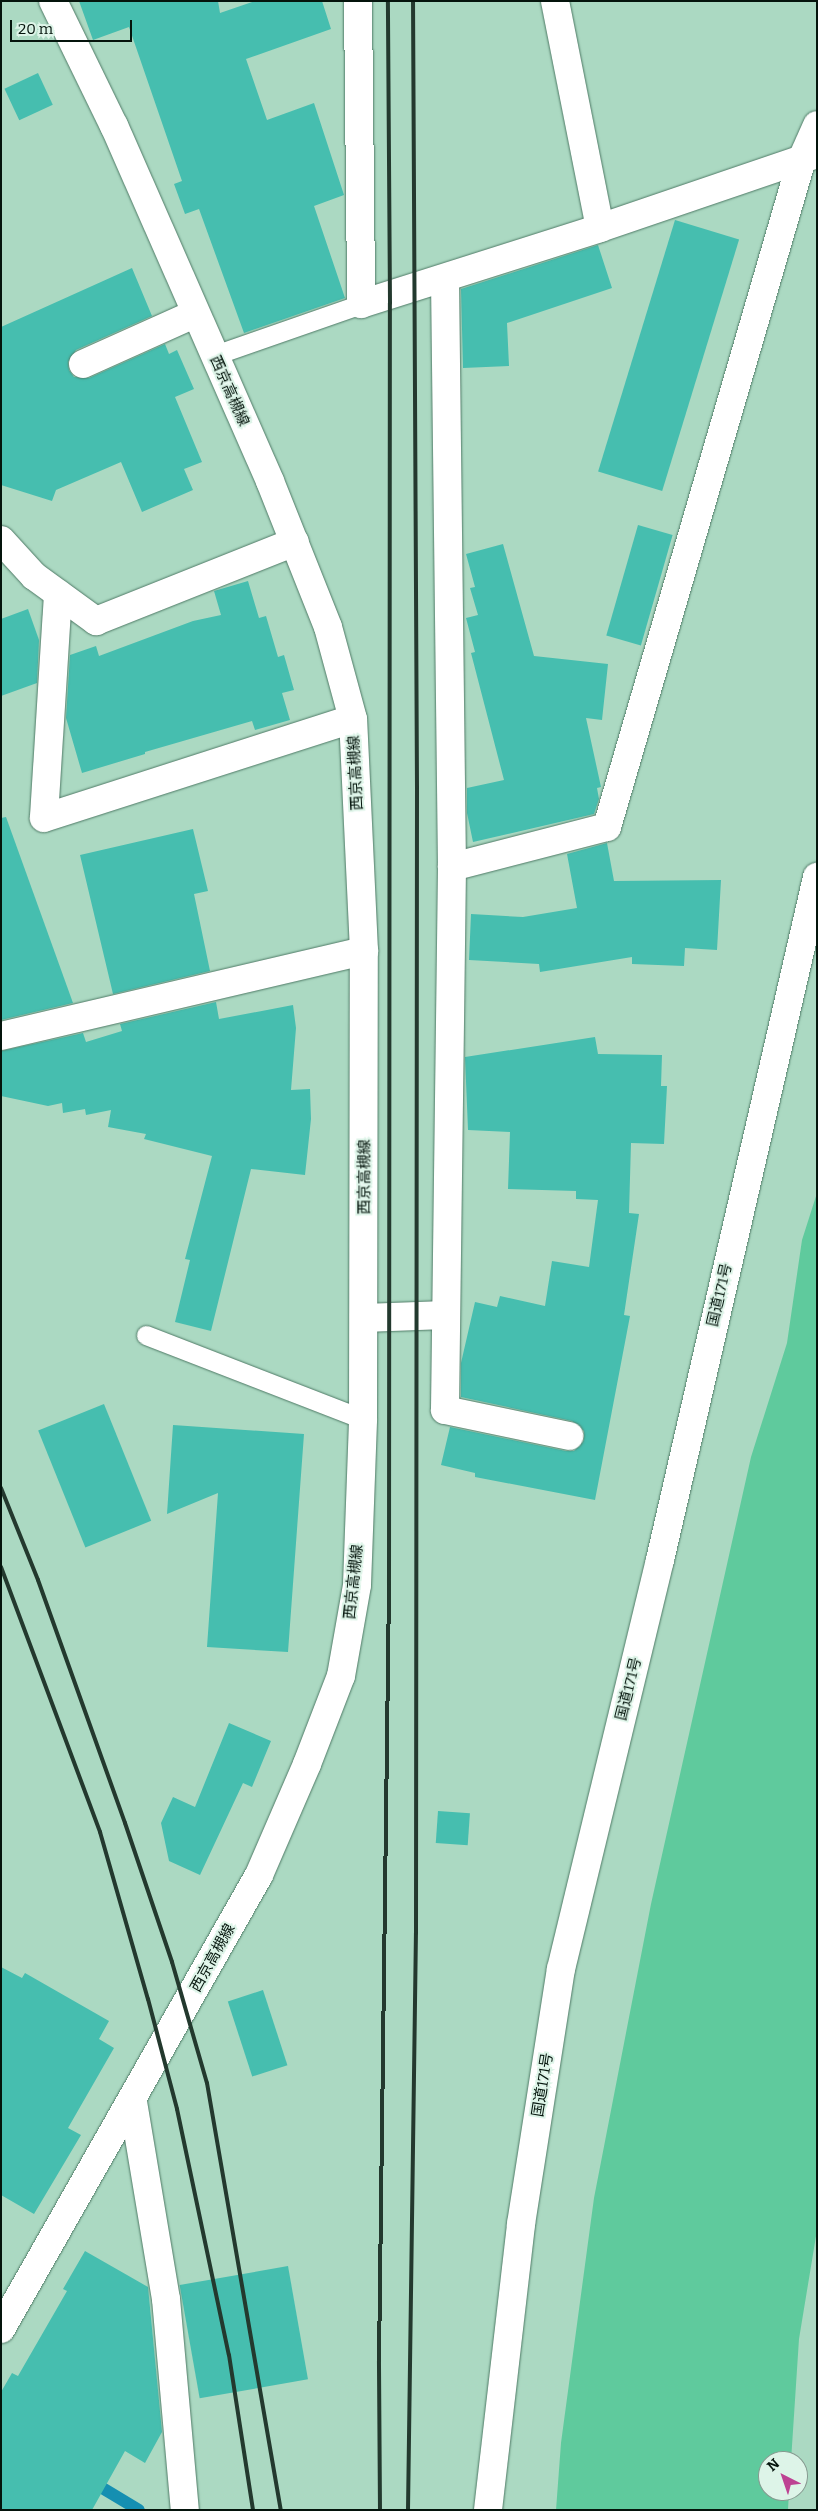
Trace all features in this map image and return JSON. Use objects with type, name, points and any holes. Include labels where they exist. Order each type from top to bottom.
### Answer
[{"type":"main road","name":"西京高槻線","points":[[1,2329],[133,2102],[259,1875],[308,1764],[340,1676],[357,1585],[363,1419],[364,951],[353,719],[328,627],[295,542],[212,356],[114,126],[54,1]]},
{"type":"main road","points":[[358,1],[361,304],[445,279],[809,157]]},
{"type":"main road","points":[[555,1],[600,228]]},
{"type":"main road","points":[[452,867],[606,827],[809,157],[817,125]]},
{"type":"main road","points":[[445,279],[452,867],[445,1410],[569,1436]]},
{"type":"main road","points":[[83,364],[194,314]]},
{"type":"main road","points":[[1,540],[34,576],[96,621],[295,542]]},
{"type":"main road","points":[[58,594],[44,818],[353,719]]},
{"type":"main road","name":"国道171号","points":[[488,2510],[521,2224],[561,1969],[660,1560],[817,877]]},
{"type":"main road","points":[[1,1036],[364,951]]},
{"type":"main road","points":[[364,1318],[445,1315]]},
{"type":"main road","points":[[133,2102],[166,2299],[185,2510]]},
{"type":"lane","points":[[212,356],[361,304]]},
{"type":"lane","points":[[146,1335],[363,1419]]},
{"type":"green space","points":[[817,1193],[817,2230],[799,2339],[792,2451],[758,2451],[758,2501],[788,2501],[788,2510],[556,2510],[561,2443],[594,2198],[651,1904],[751,1457],[787,1343],[802,1240]]},
{"type":"building","points":[[79,1],[218,1],[220,13],[255,1],[322,1],[331,29],[246,59],[267,120],[314,103],[344,195],[314,206],[345,298],[244,333],[199,209],[185,214],[174,184],[182,181],[129,27],[93,40]]},
{"type":"building","points":[[38,73],[53,105],[19,120],[4,89]]},
{"type":"building","points":[[675,220],[739,240],[662,491],[598,472]]},
{"type":"building","points":[[598,245],[612,288],[507,323],[509,366],[463,368],[461,289]]},
{"type":"building","points":[[132,268],[152,316],[76,350],[68,362],[69,370],[74,377],[89,378],[165,344],[169,354],[177,350],[194,389],[175,397],[202,462],[184,469],[193,490],[142,512],[121,462],[56,490],[52,501],[1,485],[1,327]]},
{"type":"building","points":[[638,525],[673,535],[641,645],[606,636]]},
{"type":"building","points":[[503,544],[534,656],[608,664],[602,720],[586,718],[601,787],[597,788],[599,799],[594,814],[473,842],[467,813],[467,788],[504,780],[471,653],[475,652],[466,618],[478,615],[470,588],[475,587],[466,554]]},
{"type":"building","points":[[248,581],[259,618],[266,616],[278,657],[284,655],[294,690],[282,693],[290,720],[255,730],[252,721],[145,752],[145,754],[82,773],[66,718],[70,655],[96,646],[99,656],[193,621],[221,615],[214,591]]},
{"type":"building","points":[[28,609],[39,640],[37,683],[1,696],[1,619]]},
{"type":"building","points":[[6,817],[73,1003],[1,1020],[1,818]]},
{"type":"building","points":[[193,829],[208,891],[194,894],[210,971],[113,994],[80,855]]},
{"type":"building","points":[[607,843],[614,881],[721,880],[717,950],[685,948],[684,966],[632,964],[632,957],[540,972],[539,964],[469,960],[471,914],[523,917],[577,908],[567,854]]},
{"type":"building","points":[[216,1002],[219,1019],[293,1005],[296,1028],[291,1090],[310,1089],[311,1119],[305,1175],[251,1169],[211,1331],[175,1322],[190,1260],[185,1259],[212,1156],[144,1139],[146,1134],[108,1127],[111,1110],[86,1115],[85,1109],[63,1113],[62,1103],[48,1106],[1,1096],[1,1051],[83,1033],[86,1042],[122,1031],[120,1024]]},
{"type":"building","points":[[595,1037],[598,1054],[662,1055],[661,1086],[667,1086],[664,1144],[631,1143],[629,1213],[639,1214],[624,1315],[630,1316],[595,1500],[475,1477],[475,1473],[441,1465],[450,1427],[566,1451],[574,1451],[584,1440],[584,1431],[572,1421],[461,1397],[461,1363],[475,1302],[497,1307],[500,1296],[545,1306],[552,1261],[589,1267],[598,1200],[576,1199],[576,1191],[508,1189],[510,1132],[468,1130],[465,1057]]},
{"type":"building","points":[[104,1404],[151,1521],[85,1547],[38,1431]]},
{"type":"building","points":[[173,1425],[304,1434],[288,1652],[207,1647],[218,1493],[167,1514]]},
{"type":"building","points":[[229,1723],[271,1741],[252,1787],[243,1783],[200,1875],[169,1861],[161,1823],[173,1797],[195,1807]]},
{"type":"building","points":[[438,1811],[470,1813],[468,1845],[436,1843]]},
{"type":"building","points":[[1,1967],[22,1978],[25,1973],[109,2021],[99,2039],[114,2048],[68,2128],[81,2135],[34,2214],[1,2195]]},
{"type":"building","points":[[263,1990],[287,2065],[252,2077],[228,2001]]},
{"type":"building","points":[[85,2251],[148,2287],[162,2432],[145,2463],[125,2451],[92,2510],[1,2510],[1,2392],[12,2373],[18,2376],[67,2291],[63,2289]]},
{"type":"building","points":[[288,2266],[308,2379],[200,2398],[180,2285]]},
{"type":"waterway","points":[[89,2480],[139,2510]]},
{"type":"railway","points":[[380,2510],[379,2361],[389,1583],[390,303],[388,1]]},
{"type":"railway","points":[[408,2510],[416,1933],[417,787],[413,1]]},
{"type":"railway","points":[[1,1488],[38,1580],[125,1823],[172,1962],[207,2083],[281,2510]]},
{"type":"railway","points":[[1,1567],[100,1832],[148,1999],[177,2109],[229,2355],[253,2510]]}]
